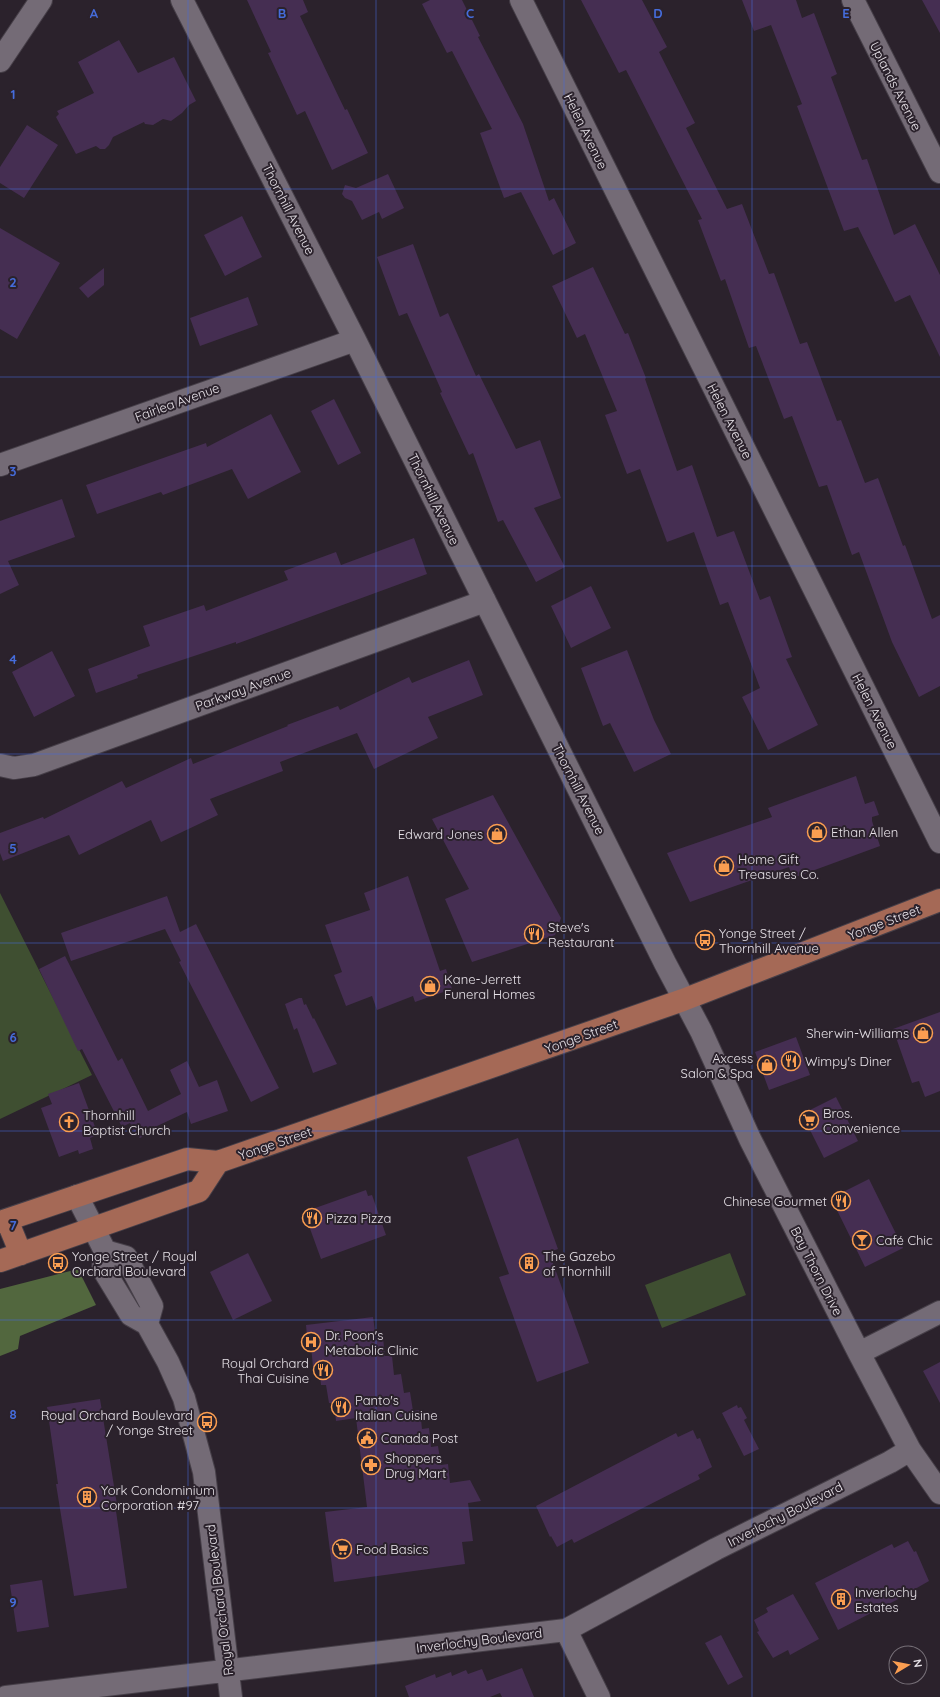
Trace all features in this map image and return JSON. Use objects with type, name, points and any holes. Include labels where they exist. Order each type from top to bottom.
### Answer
[{"type":"main road","name":"Yonge Street","points":[[3,1221],[187,1159],[218,1162],[683,1000],[940,900]]},
{"type":"main road","points":[[0,1261],[200,1191],[218,1162]]},
{"type":"main road","points":[[3,1221],[22,1254]]},
{"type":"street","points":[[0,61],[41,0]]},
{"type":"street","name":"Thornhill Avenue","points":[[182,0],[355,340],[683,1000]]},
{"type":"street","name":"Helen Avenue","points":[[521,0],[940,842]]},
{"type":"street","name":"Uplands Avenue","points":[[853,0],[940,172]]},
{"type":"street","name":"Fairlea Avenue","points":[[0,465],[355,340]]},
{"type":"street","name":"Parkway Avenue","points":[[0,765],[14,768],[34,765],[485,601]]},
{"type":"street","name":"Bay Thorn Drive","points":[[683,1000],[701,1031],[750,1139],[859,1353],[910,1450],[940,1493]]},
{"type":"street","name":"Royal Orchard Boulevard","points":[[78,1196],[105,1251],[126,1257],[152,1306],[147,1324],[184,1398],[204,1472],[231,1697]]},
{"type":"street","points":[[859,1353],[940,1312]]},
{"type":"street","name":"Inverlochy Boulevard","points":[[6,1697],[566,1630],[716,1549],[890,1462],[910,1450]]},
{"type":"street","points":[[566,1630],[599,1697]]},
{"type":"green space","points":[[0,893],[92,1075],[0,1119]]},
{"type":"green space","points":[[730,1253],[746,1295],[662,1328],[645,1285]]},
{"type":"green space","points":[[78,1269],[96,1305],[20,1336],[18,1349],[0,1356],[0,1289]]},
{"type":"building","points":[[247,0],[303,0],[308,12],[300,16],[345,110],[347,109],[368,153],[332,170],[305,111],[297,115],[268,53],[271,52]]},
{"type":"building","points":[[430,0],[462,0],[480,36],[478,37],[523,124],[549,201],[554,198],[576,243],[553,255],[521,192],[504,198],[480,133],[492,129],[452,51],[447,53],[422,4]]},
{"type":"building","points":[[581,0],[642,0],[667,47],[659,52],[695,123],[686,128],[727,209],[742,204],[769,274],[774,273],[800,344],[807,342],[837,421],[841,420],[865,483],[878,478],[903,546],[905,545],[932,619],[940,615],[940,686],[919,697],[892,642],[859,552],[852,555],[827,485],[819,487],[792,416],[784,419],[756,346],[749,348],[725,279],[721,281],[698,220],[702,219],[626,70],[619,73]]},
{"type":"building","points":[[742,0],[796,0],[802,18],[814,13],[837,74],[831,77],[862,160],[867,159],[894,235],[915,224],[940,275],[940,357],[910,295],[895,302],[858,227],[844,231],[797,106],[802,104],[771,25],[754,31]]},
{"type":"building","points":[[922,0],[940,0],[940,33]]},
{"type":"building","points":[[119,40],[138,73],[174,57],[196,101],[189,105],[182,113],[171,121],[163,119],[153,125],[145,124],[144,122],[113,137],[105,149],[100,149],[96,146],[76,154],[56,117],[59,114],[57,111],[94,93],[78,62]]},
{"type":"building","points":[[27,125],[58,145],[24,198],[0,183],[0,167]]},
{"type":"building","points":[[388,174],[404,208],[382,219],[379,212],[362,220],[352,201],[345,198],[342,194],[345,185],[356,188]]},
{"type":"building","points":[[242,216],[262,257],[225,276],[204,235]]},
{"type":"building","points":[[0,228],[60,263],[17,339],[0,329]]},
{"type":"building","points":[[413,244],[440,317],[448,313],[476,376],[479,374],[516,449],[540,440],[561,498],[534,508],[565,567],[536,582],[503,520],[498,522],[473,453],[469,455],[440,393],[442,392],[407,313],[399,316],[377,257]]},
{"type":"building","points":[[593,267],[625,334],[628,333],[646,378],[645,379],[677,471],[692,465],[717,537],[734,531],[760,600],[770,596],[792,657],[786,659],[818,725],[768,750],[742,697],[760,688],[728,602],[720,605],[694,532],[667,542],[640,469],[627,474],[605,415],[617,411],[585,334],[577,338],[552,286]]},
{"type":"building","points":[[104,268],[104,285],[88,298],[79,288]]},
{"type":"building","points":[[248,297],[258,325],[200,346],[190,318]]},
{"type":"building","points":[[334,399],[361,453],[338,465],[311,411]]},
{"type":"building","points":[[271,414],[301,472],[248,499],[232,469],[163,495],[161,492],[97,514],[86,485],[206,443],[207,447]]},
{"type":"building","points":[[62,499],[75,537],[8,561],[19,585],[0,594],[0,521]]},
{"type":"building","points":[[414,538],[427,574],[236,644],[236,642],[137,675],[138,678],[96,693],[88,669],[150,646],[143,626],[204,605],[206,611],[288,580],[284,571],[336,552],[341,565]]},
{"type":"building","points":[[591,586],[611,628],[571,648],[551,606]]},
{"type":"building","points":[[627,650],[654,720],[671,754],[634,772],[610,723],[603,726],[581,668]]},
{"type":"building","points":[[52,651],[75,696],[34,717],[12,672]]},
{"type":"building","points":[[469,660],[483,695],[428,717],[438,738],[374,769],[357,733],[280,762],[283,771],[210,799],[218,815],[161,842],[151,820],[79,855],[69,835],[3,861],[0,853],[0,833],[43,817],[44,819],[122,781],[126,788],[191,758],[193,764],[288,726],[287,725],[338,706],[340,710],[409,677],[412,683]]},
{"type":"building","points":[[856,776],[865,804],[874,801],[879,815],[872,817],[872,821],[880,846],[793,878],[789,867],[690,902],[667,853],[772,817],[768,808]]},
{"type":"building","points":[[493,795],[561,918],[555,935],[472,962],[445,899],[469,889],[432,819]]},
{"type":"building","points":[[408,876],[440,971],[446,969],[452,989],[415,1002],[413,996],[377,1010],[372,996],[346,1006],[334,975],[342,972],[325,925],[370,910],[364,893]]},
{"type":"building","points":[[167,896],[180,932],[196,924],[279,1088],[251,1102],[179,962],[181,961],[165,929],[71,961],[61,933]]},
{"type":"building","points":[[65,956],[118,1061],[122,1058],[148,1111],[181,1094],[170,1070],[187,1061],[199,1087],[217,1080],[228,1111],[191,1124],[187,1112],[155,1127],[156,1130],[140,1138],[138,1136],[137,1137],[130,1123],[122,1127],[82,1049],[78,1051],[39,969]]},
{"type":"building","points":[[302,998],[304,1005],[306,1004],[337,1064],[313,1073],[297,1028],[294,1030],[285,1004]]},
{"type":"building","points":[[940,1012],[940,1091],[925,1097],[919,1081],[912,1083],[893,1029]]},
{"type":"building","points":[[796,1037],[810,1075],[769,1090],[755,1052]]},
{"type":"building","name":"Thornhill Baptist Church","points":[[79,1083],[98,1135],[90,1138],[93,1149],[79,1154],[78,1150],[59,1157],[41,1108],[52,1104],[48,1094]]},
{"type":"building","points":[[836,1097],[858,1141],[824,1158],[802,1114]]},
{"type":"building","name":"The Gazebo of Thornhill","points":[[518,1138],[558,1249],[549,1252],[589,1363],[537,1382],[499,1277],[509,1274],[467,1157]]},
{"type":"building","points":[[869,1179],[903,1248],[865,1267],[831,1198]]},
{"type":"building","points":[[366,1190],[368,1196],[372,1195],[386,1235],[321,1259],[304,1212]]},
{"type":"building","points":[[248,1253],[272,1301],[233,1320],[210,1272]]},
{"type":"building","points":[[373,1317],[376,1338],[383,1338],[385,1356],[392,1356],[394,1375],[401,1374],[404,1393],[410,1392],[413,1411],[420,1410],[422,1429],[429,1428],[431,1447],[438,1446],[441,1465],[448,1464],[450,1483],[470,1480],[481,1501],[468,1503],[473,1541],[462,1542],[465,1564],[334,1582],[325,1512],[367,1507],[356,1418],[336,1421],[334,1403],[329,1403],[326,1385],[321,1385],[319,1366],[313,1367],[311,1346],[308,1347],[306,1325]]},
{"type":"building","points":[[940,1362],[940,1403],[923,1371]]},
{"type":"building","name":"York Condominium Corporation #97","points":[[100,1399],[118,1511],[116,1511],[127,1588],[74,1596],[56,1484],[58,1484],[47,1407]]},
{"type":"building","points":[[737,1405],[738,1408],[741,1407],[747,1418],[744,1420],[759,1449],[744,1456],[722,1413]]},
{"type":"building","points":[[693,1430],[697,1439],[700,1438],[712,1467],[698,1475],[700,1479],[574,1543],[572,1539],[557,1547],[551,1536],[550,1537],[536,1506],[676,1433],[678,1437]]},
{"type":"building","points":[[908,1541],[914,1552],[916,1551],[929,1581],[915,1589],[916,1590],[838,1630],[815,1583],[892,1544],[894,1548]]},
{"type":"building","points":[[42,1580],[49,1627],[17,1632],[10,1585]]},
{"type":"building","points":[[793,1594],[819,1639],[790,1655],[788,1650],[773,1658],[757,1632],[759,1631],[754,1620],[768,1612],[766,1608]]},
{"type":"building","points":[[721,1635],[743,1677],[728,1685],[705,1643]]},
{"type":"building","points":[[522,1668],[534,1697],[502,1697],[500,1693],[490,1697],[409,1697],[405,1686],[435,1674],[436,1678],[451,1672],[452,1676],[466,1670],[468,1674],[482,1669],[487,1681]]},
{"type":"place","name":"Ethan Allen","points":[[817,832]]},
{"type":"place","name":"Edward Jones","points":[[497,834]]},
{"type":"place","name":"Home Gift Treasures Co.","points":[[724,866]]},
{"type":"place","name":"Steve's Restaurant","points":[[534,934]]},
{"type":"place","name":"Yonge Street / Thornhill Avenue","points":[[705,940]]},
{"type":"place","name":"Kane-Jerrett Funeral Homes","points":[[430,986]]},
{"type":"place","name":"Sherwin-Williams","points":[[923,1033]]},
{"type":"place","name":"Wimpy's Diner","points":[[791,1061]]},
{"type":"place","name":"Axcess Salon & Spa","points":[[767,1065]]},
{"type":"place","name":"Bros. Convenience","points":[[809,1120]]},
{"type":"place","name":"Thornhill Baptist Church","points":[[69,1122]]},
{"type":"place","name":"Chinese Gourmet","points":[[841,1201]]},
{"type":"place","name":"Pizza Pizza","points":[[312,1218]]},
{"type":"place","name":"Café Chic","points":[[862,1240]]},
{"type":"place","name":"Yonge Street / Royal Orchard Boulevard","points":[[58,1263]]},
{"type":"place","name":"The Gazebo of Thornhill","points":[[529,1263]]},
{"type":"place","name":"Dr. Poon's Metabolic Clinic","points":[[311,1342]]},
{"type":"place","name":"Royal Orchard Thai Cuisine","points":[[323,1370]]},
{"type":"place","name":"Panto's Italian Cuisine","points":[[341,1407]]},
{"type":"place","name":"Royal Orchard Boulevard / Yonge Street","points":[[207,1422]]},
{"type":"place","name":"Canada Post","points":[[367,1438]]},
{"type":"place","name":"Shoppers Drug Mart","points":[[371,1465]]},
{"type":"place","name":"York Condominium Corporation #97","points":[[87,1497]]},
{"type":"place","name":"Food Basics","points":[[342,1549]]},
{"type":"place","name":"Inverlochy Estates","points":[[841,1599]]}]
